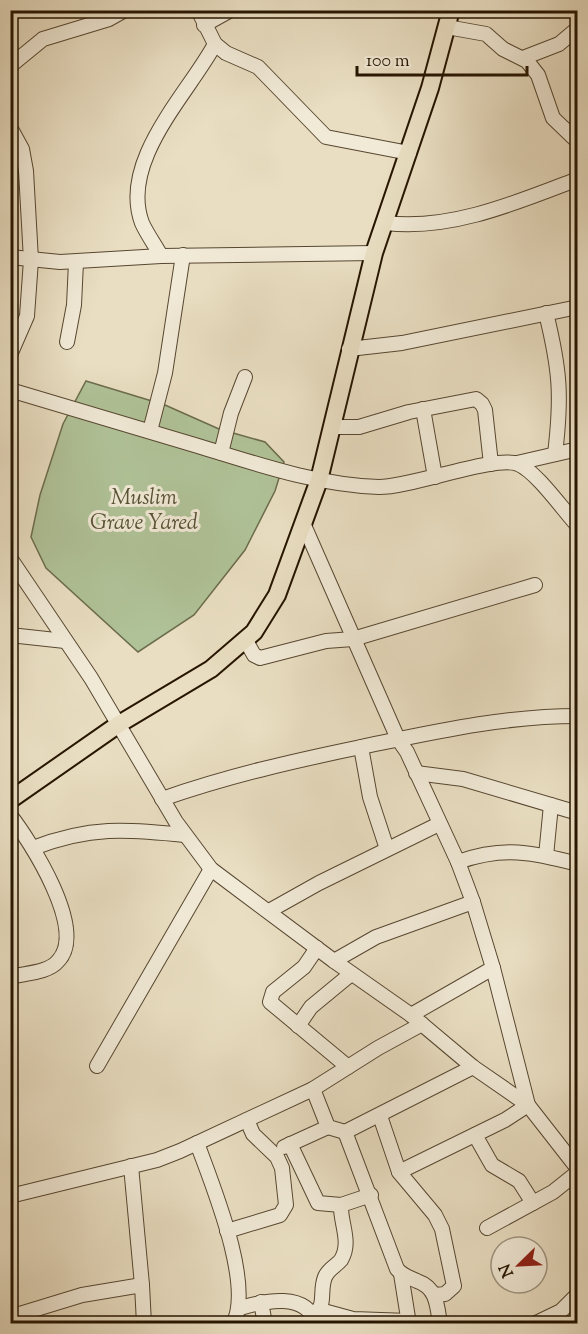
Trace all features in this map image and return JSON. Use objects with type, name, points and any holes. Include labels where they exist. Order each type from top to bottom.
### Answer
[{"type":"main road","points":[[10,800],[119,724],[211,669],[254,632],[277,595],[319,480],[374,253],[409,153],[451,10]]},
{"type":"street","points":[[10,66],[43,39],[109,19],[125,10]]},
{"type":"street","points":[[198,10],[215,44],[226,53],[258,67],[326,137],[409,153]]},
{"type":"street","points":[[204,25],[231,10]]},
{"type":"street","points":[[447,27],[486,34],[503,49],[523,58],[538,75],[553,118],[578,142]]},
{"type":"street","points":[[523,58],[559,44],[578,28]]},
{"type":"street","points":[[161,256],[142,224],[138,204],[139,186],[155,136],[215,44]]},
{"type":"street","points":[[10,127],[22,149],[26,171],[31,260],[27,316],[10,356]]},
{"type":"street","points":[[386,223],[409,226],[442,222],[520,200],[578,179]]},
{"type":"street","points":[[10,257],[76,262],[183,255],[374,253]]},
{"type":"street","points":[[150,431],[165,373],[183,255]]},
{"type":"street","points":[[68,342],[74,305],[76,262]]},
{"type":"street","points":[[349,349],[402,343],[578,307]]},
{"type":"street","points":[[546,313],[561,388],[555,454]]},
{"type":"street","points":[[221,453],[231,413],[245,377]]},
{"type":"street","points":[[10,390],[221,453],[319,480],[355,486],[384,487],[491,464],[517,463],[578,449]]},
{"type":"street","points":[[332,427],[359,427],[423,409],[476,399],[482,404],[491,464]]},
{"type":"street","points":[[423,409],[435,477]]},
{"type":"street","points":[[517,463],[531,473],[578,526]]},
{"type":"street","points":[[303,523],[398,739],[458,862],[494,968],[528,1105]]},
{"type":"street","points":[[10,558],[119,724],[185,835],[211,868],[351,974],[417,1020],[473,1067],[528,1105],[577,1168],[565,1184],[487,1228]]},
{"type":"street","points":[[245,639],[254,655],[260,658],[326,641],[353,639],[535,585]]},
{"type":"street","points":[[10,635],[66,641]]},
{"type":"street","points":[[162,799],[260,768],[443,728],[502,720],[578,716]]},
{"type":"street","points":[[361,747],[370,797],[387,849]]},
{"type":"street","points":[[416,773],[463,779],[578,813]]},
{"type":"street","points":[[546,856],[551,805]]},
{"type":"street","points":[[10,815],[33,848],[63,912],[66,935],[64,953],[59,961],[49,968],[10,977]]},
{"type":"street","points":[[269,911],[439,824]]},
{"type":"street","points":[[33,848],[76,834],[105,830],[185,835]]},
{"type":"street","points":[[458,862],[501,850],[546,856],[578,864]]},
{"type":"street","points":[[98,1066],[211,868]]},
{"type":"street","points":[[334,961],[376,937],[473,902]]},
{"type":"street","points":[[317,948],[304,967],[270,996],[274,1006],[348,1068]]},
{"type":"street","points":[[11,1194],[157,1160],[247,1120],[313,1089],[348,1068],[494,968]]},
{"type":"street","points":[[298,1026],[311,1007],[351,974]]},
{"type":"street","points":[[272,1152],[328,1127],[345,1132],[473,1067]]},
{"type":"street","points":[[313,1089],[328,1127]]},
{"type":"street","points":[[399,1172],[475,1135],[528,1105]]},
{"type":"street","points":[[380,1116],[399,1172],[435,1215],[448,1246],[454,1286],[446,1294],[435,1295]]},
{"type":"street","points":[[227,1231],[279,1215],[285,1210],[282,1168],[272,1152],[253,1134],[247,1120]]},
{"type":"street","points":[[240,1308],[261,1302],[296,1302],[316,1316],[366,1322],[409,1322],[401,1274],[345,1132]]},
{"type":"street","points":[[475,1135],[492,1165],[519,1181],[533,1203]]},
{"type":"street","points":[[197,1143],[227,1231],[235,1262],[240,1308],[233,1323]]},
{"type":"street","points":[[290,1144],[314,1198],[324,1205],[340,1204],[371,1195]]},
{"type":"street","points":[[131,1166],[144,1323]]},
{"type":"street","points":[[316,1316],[323,1303],[325,1278],[342,1259],[345,1250],[345,1231],[340,1204]]},
{"type":"street","points":[[401,1274],[424,1284],[435,1295],[440,1323]]},
{"type":"street","points":[[10,1317],[82,1295],[142,1285]]},
{"type":"street","points":[[534,1323],[561,1311],[578,1294]]},
{"type":"street","points":[[261,1302],[265,1323]]},
{"type":"green space","name":"Muslim Grave Yared","points":[[86,381],[165,405],[219,429],[265,442],[284,462],[275,491],[245,550],[194,615],[138,652],[46,568],[31,537],[40,495],[63,424]]}]
